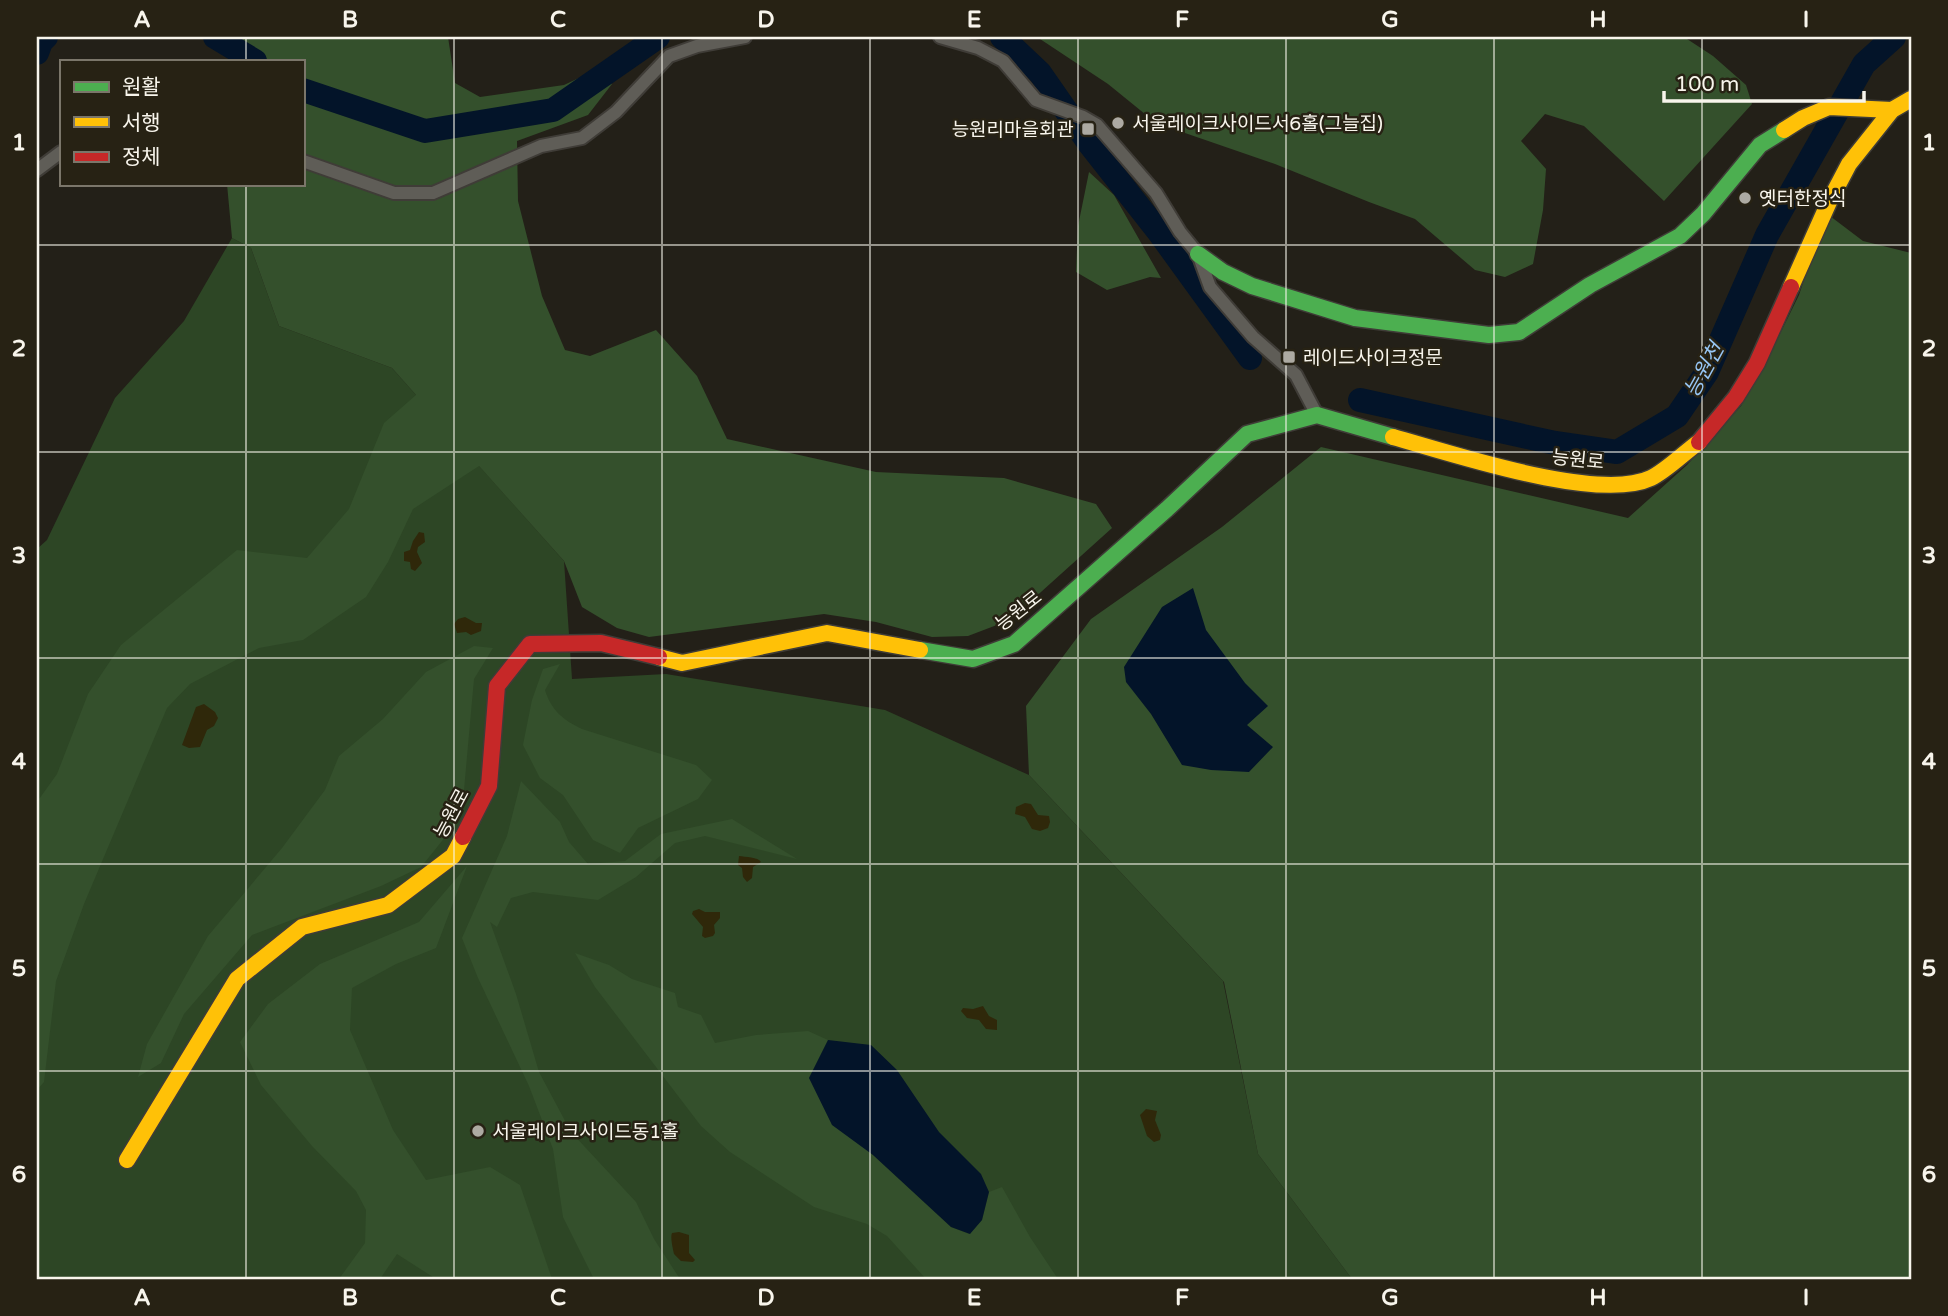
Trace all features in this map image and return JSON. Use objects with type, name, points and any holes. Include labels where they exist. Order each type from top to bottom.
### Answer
[{"type":"street","points":[[304,161],[394,193],[433,193],[541,146],[582,138],[616,112],[669,56],[697,46],[745,37]]},
{"type":"street","points":[[940,37],[978,48],[1003,61],[1037,100],[1097,125],[1156,192],[1180,232],[1198,254],[1223,272],[1252,286],[1355,318],[1489,334],[1519,332],[1590,285],[1680,236],[1703,214],[1760,145],[1803,118],[1829,107],[1892,110]]},
{"type":"street","name":"능원로","points":[[127,1160],[237,979],[302,927],[388,905],[453,856],[489,786],[497,686],[530,644],[601,643],[682,663],[827,633],[973,659],[1014,644],[1167,509],[1247,434],[1317,415],[1557,480],[1579,484],[1627,484],[1652,478],[1702,439],[1736,397],[1757,363],[1829,202],[1849,164],[1892,110],[1911,99]]},
{"type":"street","points":[[37,170],[60,153]]},
{"type":"street","points":[[1198,254],[1210,287],[1253,337],[1296,375],[1317,415]]},
{"type":"green space","points":[[230,37],[448,37],[455,83],[480,97],[564,85],[598,69],[612,84],[588,115],[517,141],[518,201],[542,296],[565,350],[590,356],[656,330],[697,376],[727,439],[876,472],[1004,478],[1096,504],[1112,528],[1010,620],[968,636],[932,637],[876,622],[824,614],[649,637],[617,628],[582,607],[564,561],[479,466],[413,509],[388,562],[366,597],[303,640],[259,648],[190,684],[167,708],[84,904],[56,981],[44,1082],[37,1090],[37,802],[57,774],[88,694],[121,645],[237,550],[307,558],[349,509],[384,423],[416,395],[392,368],[279,326],[251,248],[232,238],[227,186],[304,186],[304,60],[229,60]]},
{"type":"green space","points":[[1037,37],[1684,37],[1713,56],[1746,85],[1752,104],[1664,201],[1584,126],[1545,114],[1521,141],[1546,169],[1543,210],[1533,264],[1505,277],[1475,270],[1415,219],[1275,164],[1156,123],[1108,84]]},
{"type":"green space","points":[[1089,172],[1114,195],[1161,278],[1150,277],[1107,290],[1076,272],[1078,226]]},
{"type":"green space","points":[[1826,213],[1863,241],[1911,253],[1911,1279],[1352,1279],[1258,1154],[1224,982],[1029,775],[1026,706],[1091,619],[1222,527],[1321,447],[1628,518],[1687,465],[1741,406],[1799,295]]},
{"type":"green space","points":[[232,238],[251,248],[279,326],[392,368],[564,561],[572,679],[666,674],[885,710],[1029,775],[1223,981],[1258,1154],[1352,1279],[37,1279],[37,549],[47,540],[115,398],[184,321]]},
{"type":"green space","points":[[474,646],[493,648],[474,679],[464,790],[450,831],[421,867],[381,886],[252,935],[184,1014],[161,1063],[138,1077],[147,1044],[208,936],[282,848],[325,790],[339,756],[383,719],[426,672]]},
{"type":"green space","points":[[560,664],[545,690],[554,709],[569,722],[582,729],[696,765],[712,780],[698,799],[638,828],[620,853],[593,840],[563,795],[540,778],[523,745],[532,700],[543,669]]},
{"type":"green space","points":[[521,781],[560,822],[569,842],[588,864],[625,861],[661,834],[732,819],[797,859],[705,836],[675,843],[636,877],[598,900],[533,892],[511,898],[497,927],[490,922],[516,994],[539,1072],[571,1132],[636,1202],[654,1239],[680,1279],[594,1279],[563,1217],[553,1149],[529,1086],[462,938],[507,836]]},
{"type":"green space","points":[[467,866],[436,948],[396,964],[352,988],[350,1030],[393,1130],[426,1180],[490,1167],[520,1185],[552,1279],[436,1279],[397,1254],[380,1279],[339,1279],[365,1243],[366,1210],[356,1191],[312,1146],[261,1085],[240,1042],[268,1004],[320,964],[419,922]]},
{"type":"green space","points":[[575,953],[609,965],[632,979],[675,993],[678,1007],[701,1015],[715,1043],[756,1035],[808,1031],[828,1040],[809,1078],[873,1155],[951,1227],[969,1234],[982,1220],[989,1192],[1002,1187],[1058,1279],[926,1279],[887,1236],[867,1224],[814,1207],[730,1152],[701,1126],[595,987]]},
{"type":"sand","points":[[419,532],[424,533],[425,542],[418,547],[417,552],[422,563],[415,571],[411,569],[410,562],[404,561],[404,552],[410,550]]},
{"type":"sand","points":[[465,617],[482,623],[481,631],[471,635],[466,632],[457,633],[454,624]]},
{"type":"sand","points":[[204,704],[215,712],[218,718],[214,726],[207,730],[200,747],[189,748],[182,745],[196,707]]},
{"type":"sand","points":[[1025,803],[1031,804],[1038,815],[1049,816],[1048,828],[1040,831],[1032,829],[1025,817],[1015,814],[1016,807]]},
{"type":"sand","points":[[739,856],[761,862],[753,867],[752,878],[747,882],[742,868],[738,865]]},
{"type":"sand","points":[[699,909],[705,912],[720,912],[720,918],[714,925],[713,936],[702,936],[703,927],[692,914]]},
{"type":"sand","points":[[983,1006],[989,1016],[997,1020],[997,1030],[986,1029],[979,1020],[967,1018],[961,1011],[963,1008]]},
{"type":"sand","points":[[1146,1109],[1157,1111],[1155,1120],[1161,1135],[1160,1140],[1154,1142],[1147,1136],[1140,1115]]},
{"type":"sand","points":[[679,1232],[689,1235],[689,1253],[695,1260],[693,1262],[681,1261],[674,1254],[671,1235]]},
{"type":"water","points":[[1193,588],[1206,630],[1245,683],[1268,706],[1247,725],[1273,747],[1249,772],[1182,765],[1151,714],[1126,682],[1124,667],[1162,607]]},
{"type":"water","points":[[828,1040],[871,1045],[897,1070],[939,1132],[981,1174],[989,1192],[982,1220],[970,1234],[951,1227],[873,1155],[832,1125],[809,1078]]},
{"type":"waterway","points":[[37,53],[46,37]]},
{"type":"waterway","points":[[215,37],[253,60]]},
{"type":"waterway","points":[[304,90],[425,131],[553,110],[658,37]]},
{"type":"waterway","points":[[1002,37],[1040,73],[1088,142],[1158,231],[1250,358]]},
{"type":"waterway","name":"능원천","points":[[1360,400],[1555,443],[1617,452],[1677,416],[1707,372],[1767,235],[1864,64],[1894,37]]},
{"type":"traffic: fast","points":[[1198,254],[1223,272],[1252,286],[1355,318],[1489,335],[1519,332],[1590,285],[1680,236],[1703,214],[1760,145],[1784,130]]},
{"type":"traffic: fast","points":[[920,650],[973,659],[1014,644],[1167,509],[1247,434],[1317,415],[1393,437]]},
{"type":"traffic: slow","points":[[1791,287],[1849,164],[1892,110],[1911,99]]},
{"type":"traffic: slow","points":[[1784,130],[1829,107],[1892,110]]},
{"type":"traffic: slow","points":[[1393,437],[1524,473],[1596,484],[1627,484],[1651,478],[1699,442]]},
{"type":"traffic: slow","points":[[659,657],[682,663],[827,633],[920,650]]},
{"type":"traffic: slow","points":[[127,1160],[237,979],[302,927],[388,905],[453,856],[463,837]]},
{"type":"traffic: jam","points":[[1699,442],[1736,397],[1757,363],[1791,287]]},
{"type":"traffic: jam","points":[[463,837],[489,786],[497,686],[530,644],[601,643],[659,657]]},
{"type":"place","name":"서울레이크사이드서6홀(그늘집)","points":[[1118,123]]},
{"type":"place","name":"능원리마을회관","points":[[1088,129]]},
{"type":"place","name":"옛터한정식","points":[[1745,198]]},
{"type":"place","name":"레이드사이크정문","points":[[1289,357]]},
{"type":"place","name":"서울레이크사이드동1홀","points":[[478,1131]]}]
